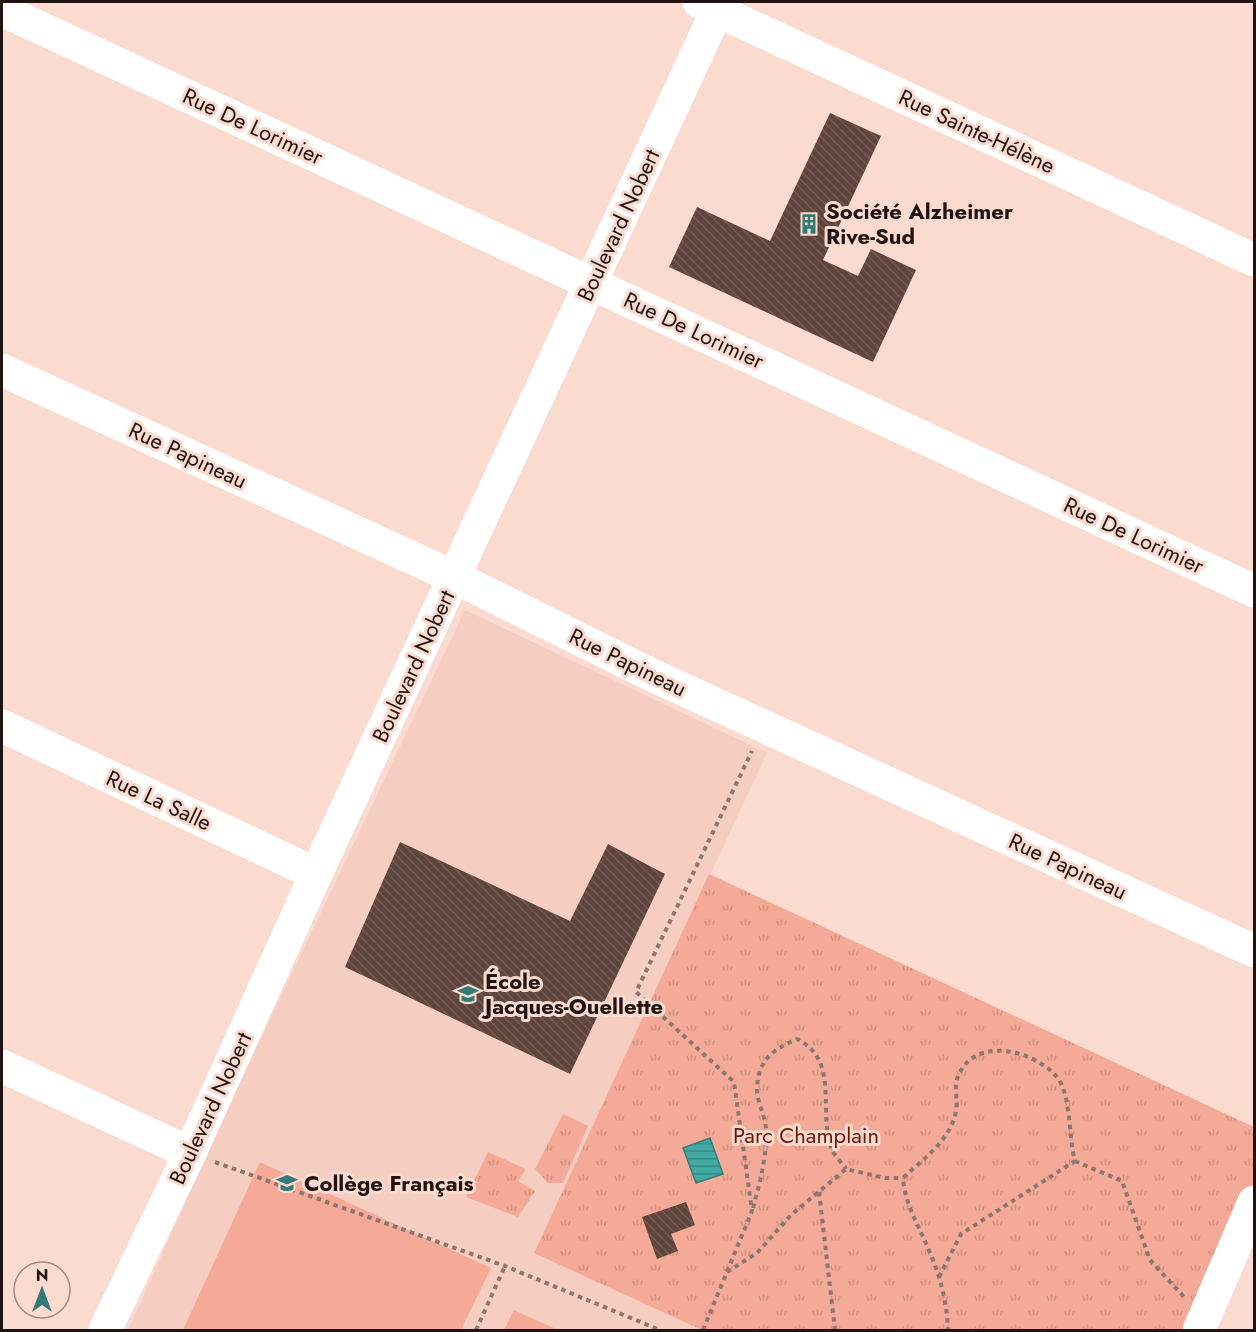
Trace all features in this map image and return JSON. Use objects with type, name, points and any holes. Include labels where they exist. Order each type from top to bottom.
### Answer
[{"type":"street","name":"Rue Sainte-Hélène","points":[[712,4],[1254,260]]},
{"type":"street","name":"Boulevard Nobert","points":[[105,1330],[190,1154],[316,874],[591,282],[712,4]]},
{"type":"street","name":"Rue De Lorimier","points":[[2,10],[1254,591]]},
{"type":"street","name":"Rue Papineau","points":[[2,370],[454,577],[654,675],[1254,951]]},
{"type":"street","name":"Rue La Salle","points":[[2,726],[316,874]]},
{"type":"street","points":[[2,1066],[190,1154]]},
{"type":"street","points":[[1203,1322],[1254,1202]]},
{"type":"path","points":[[752,1211],[734,1082],[636,992],[764,726]]},
{"type":"path","points":[[702,1330],[752,1211],[763,1170],[766,1129],[757,1089],[764,1060],[774,1049],[797,1039],[812,1046],[823,1066],[832,1150],[846,1169],[885,1178],[903,1178],[944,1140],[956,1112],[957,1079],[970,1059],[991,1049],[1027,1055],[1057,1077],[1069,1111],[1070,1144],[1075,1161]]},
{"type":"path","points":[[190,1154],[505,1266],[660,1330]]},
{"type":"path","points":[[939,1277],[961,1234],[1075,1161]]},
{"type":"path","points":[[1075,1161],[1122,1181],[1150,1260],[1203,1322]]},
{"type":"path","points":[[727,1273],[757,1253],[792,1215],[846,1169]]},
{"type":"path","points":[[903,1178],[904,1197],[939,1277],[948,1330]]},
{"type":"path","points":[[819,1192],[835,1330]]},
{"type":"path","points":[[476,1330],[505,1266]]},
{"type":"shaded area","name":"École Jacques-Ouellette","points":[[465,610],[767,753],[534,1252],[702,1330],[128,1330],[225,1114]]},
{"type":"green space","name":"Parc Champlain","points":[[709,874],[1254,1127],[1254,1202],[1199,1330],[702,1330],[534,1253]]},
{"type":"green space","points":[[563,1114],[588,1126],[563,1183],[548,1183],[535,1169]]},
{"type":"green space","points":[[488,1152],[526,1169],[518,1181],[535,1191],[518,1217],[466,1197]]},
{"type":"green space","points":[[260,1162],[491,1268],[461,1330],[183,1330]]},
{"type":"green space","points":[[514,1310],[558,1330],[504,1330]]},
{"type":"water","points":[[710,1138],[723,1174],[696,1183],[683,1148]]},
{"type":"building","name":"Société Alzheimer Rive-Sud","points":[[830,113],[881,136],[823,260],[858,276],[871,249],[916,270],[873,362],[669,267],[697,207],[770,241]]},
{"type":"building","points":[[400,842],[570,921],[608,844],[665,874],[570,1074],[345,967]]},
{"type":"building","points":[[686,1202],[695,1225],[671,1234],[678,1251],[657,1259],[642,1217]]},
{"type":"place","name":"Société Alzheimer Rive-Sud","points":[[809,224]]},
{"type":"place","name":"École Jacques-Ouellette","points":[[468,994]]},
{"type":"place","name":"Collège Français","points":[[287,1183]]}]
